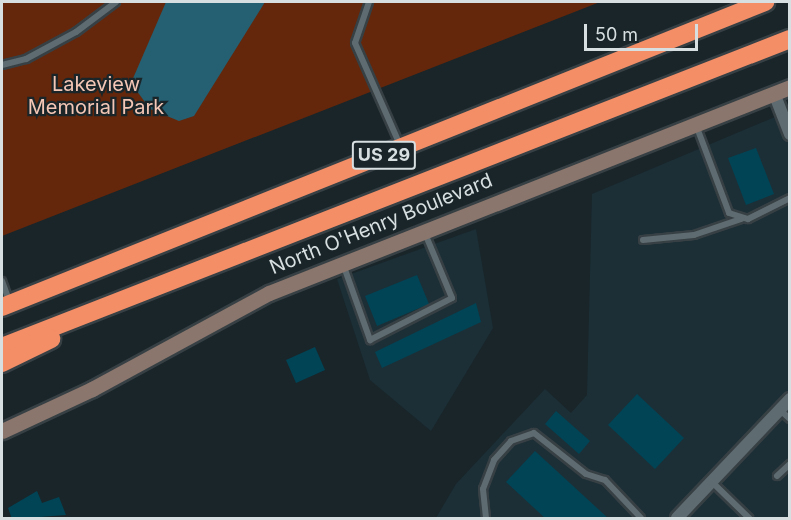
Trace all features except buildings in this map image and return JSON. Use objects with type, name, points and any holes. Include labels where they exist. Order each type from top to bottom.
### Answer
[{"type":"highway","name":"US 29","points":[[6,306],[765,2]]},
{"type":"highway","name":"North O'Henry Boulevard","points":[[2,347],[789,39]]},
{"type":"highway","points":[[2,363],[160,286]]},
{"type":"street","name":"North O'Henry Boulevard","points":[[2,431],[92,389],[222,315],[424,231],[789,87]]},
{"type":"street","points":[[774,93],[789,134]]},
{"type":"street","points":[[677,519],[789,399]]},
{"type":"lane","points":[[2,66],[26,59],[76,32],[116,2]]},
{"type":"lane","points":[[369,2],[355,43],[402,148]]},
{"type":"lane","points":[[695,124],[729,213],[741,219]]},
{"type":"lane","points":[[643,240],[694,235],[741,219],[789,198]]},
{"type":"lane","points":[[343,264],[370,340],[452,298],[424,231]]},
{"type":"lane","points":[[2,281],[6,306]]},
{"type":"lane","points":[[780,410],[789,419]]},
{"type":"lane","points":[[486,519],[483,489],[494,460],[511,441],[534,433],[586,474],[605,480],[641,519]]},
{"type":"lane","points":[[777,477],[789,464]]},
{"type":"lane","points":[[712,482],[749,519]]},
{"type":"shaded area","points":[[789,111],[789,518],[436,518],[456,484],[545,389],[571,413],[587,395],[592,194]]},
{"type":"shaded area","points":[[476,229],[493,328],[431,431],[370,380],[337,279]]},
{"type":"green space","name":"Lakeview Memorial Park","points":[[2,2],[600,2],[2,236]]},
{"type":"water","points":[[166,2],[265,2],[194,116],[179,121],[150,109],[131,83]]}]
